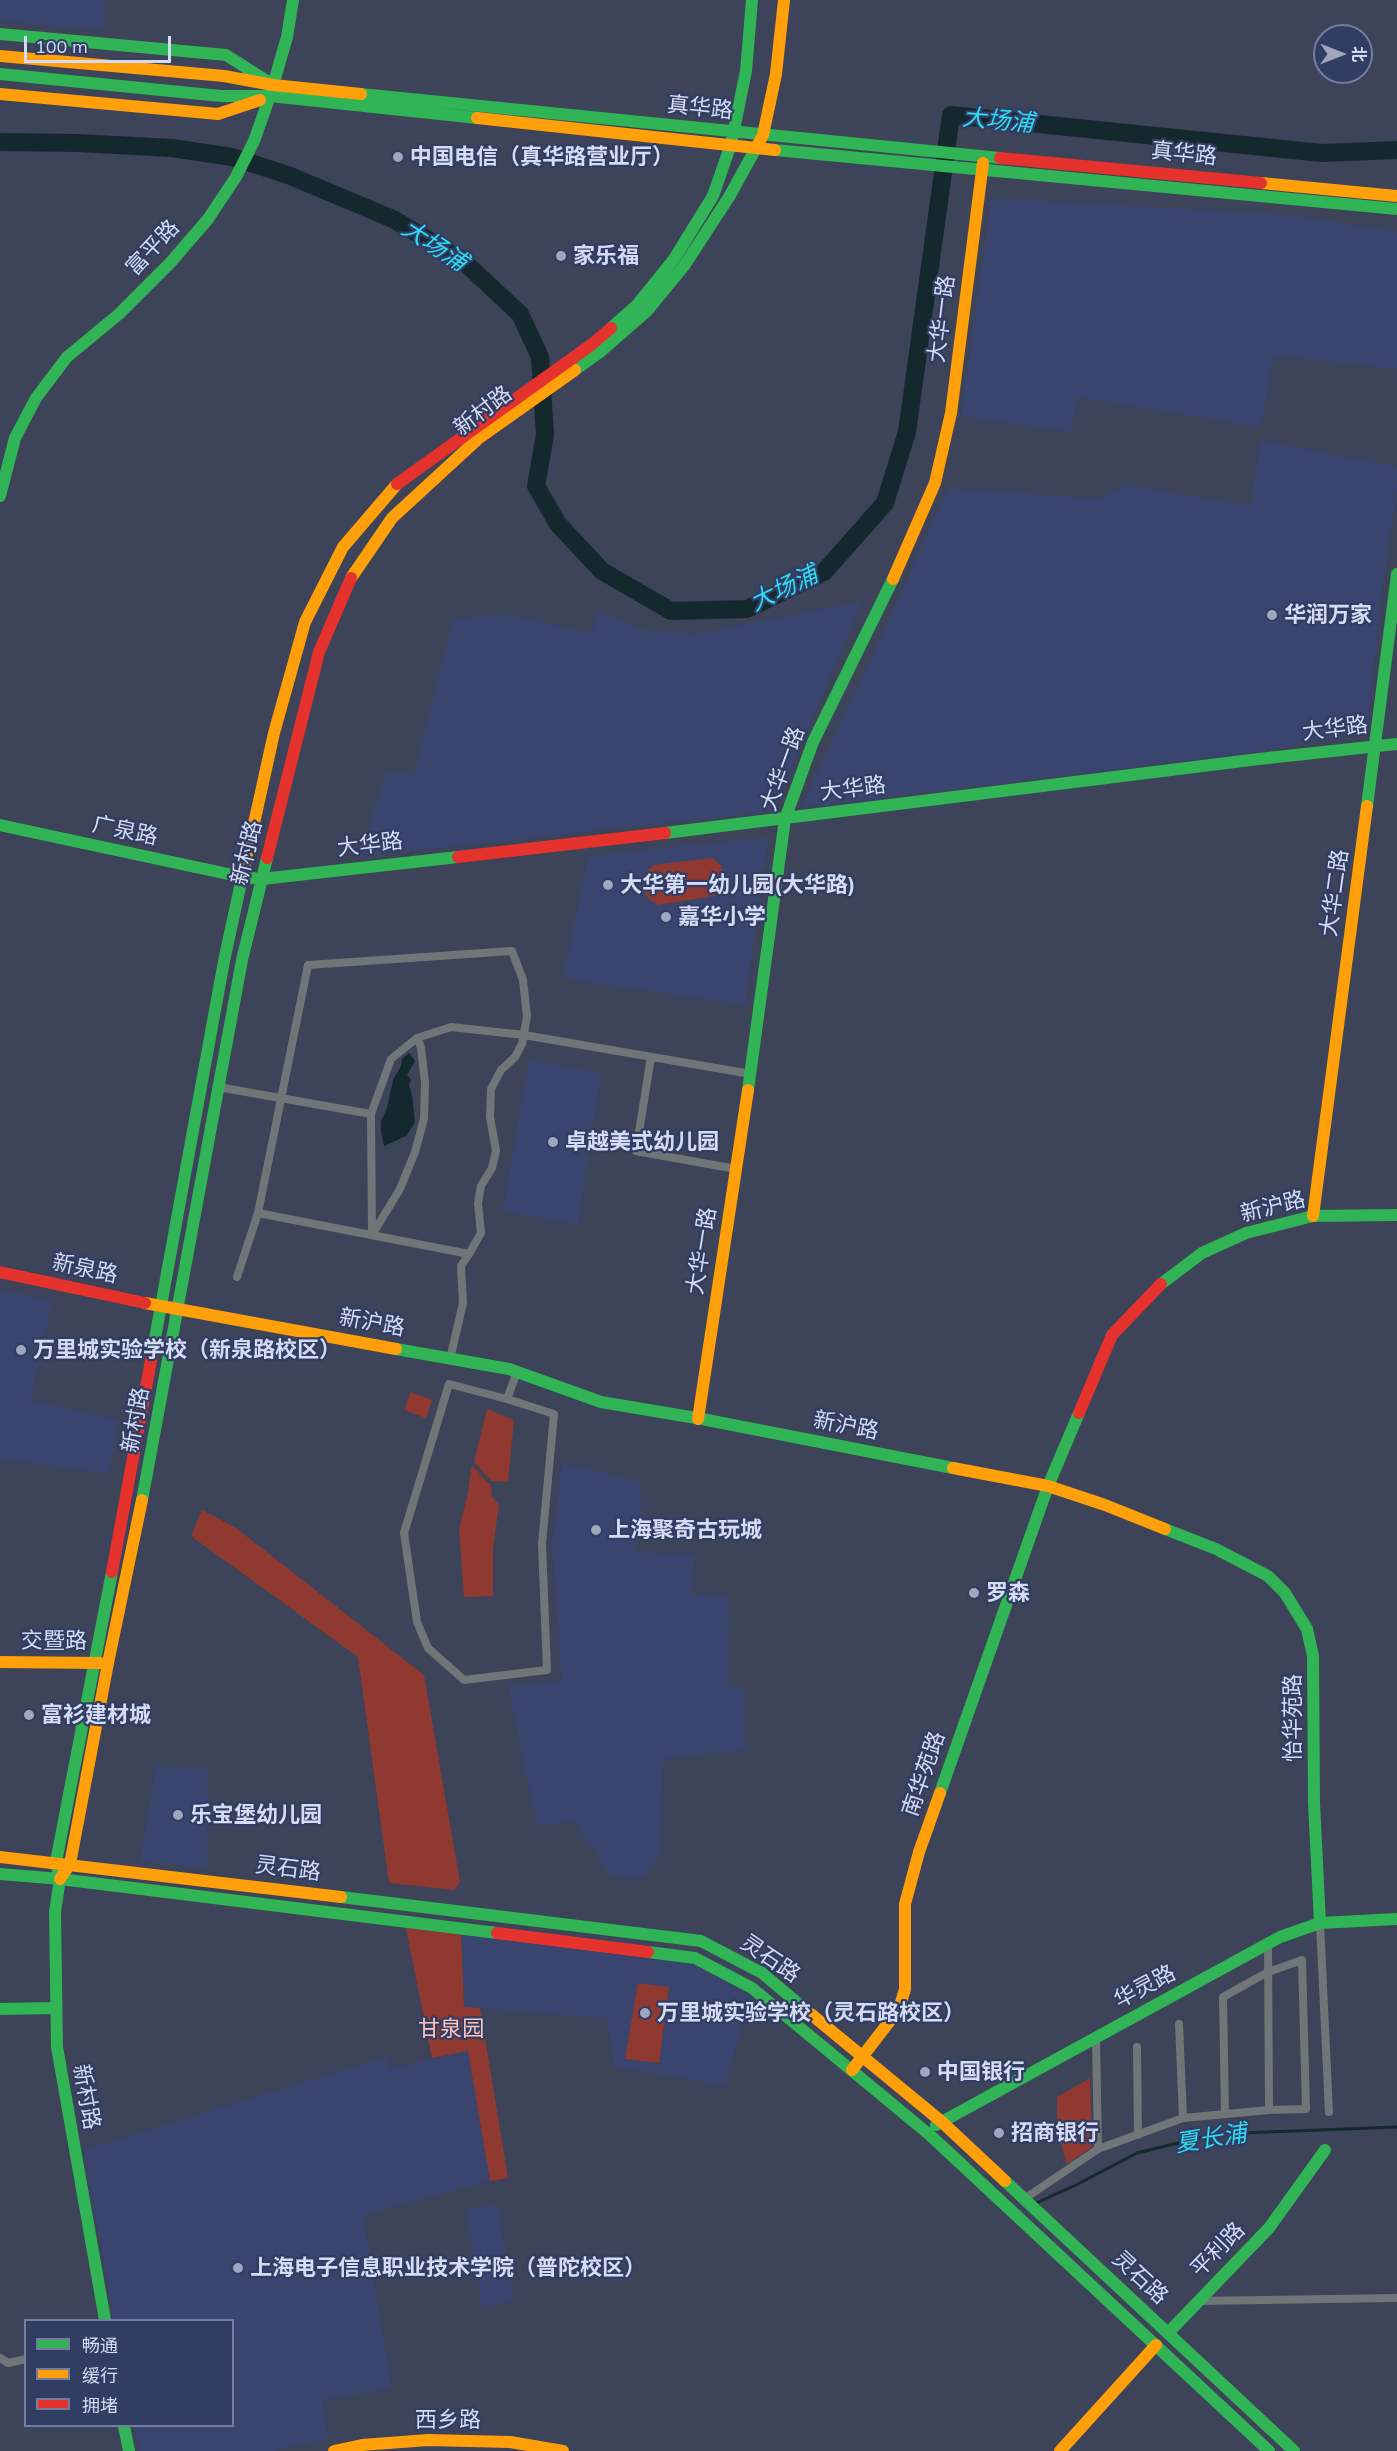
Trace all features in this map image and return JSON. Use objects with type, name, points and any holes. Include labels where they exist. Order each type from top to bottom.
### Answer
[{"type":"main road","name":"富平路","points":[[0,495],[15,438],[36,398],[67,357],[119,314],[171,262],[208,219],[236,177],[254,141],[271,91],[287,37],[293,0]]},
{"type":"main road","name":"新村路","points":[[570,367],[591,345],[637,305],[674,259],[713,196],[733,138],[746,71],[752,0]]},
{"type":"main road","name":"新村路","points":[[105,2319],[57,2047],[55,1912],[60,1879],[56,1862],[224,961],[274,733],[305,622],[343,547],[401,480],[570,367],[600,352],[647,311],[684,266],[729,196],[763,135],[776,74],[784,0]]},
{"type":"main road","points":[[0,34],[226,55],[271,91],[218,114],[0,94]]},
{"type":"main road","name":"真华路","points":[[0,56],[224,76],[271,91]]},
{"type":"main road","name":"真华路","points":[[0,74],[220,96],[271,91],[733,138],[763,135],[1397,196]]},
{"type":"main road","name":"真华路","points":[[733,138],[756,148],[1397,209]]},
{"type":"main road","name":"大华一路","points":[[698,1419],[751,1074],[785,819],[813,742],[909,547],[935,483],[951,413],[983,156]]},
{"type":"main road","name":"新村路","points":[[60,1879],[70,1864],[108,1663],[151,1460],[242,960],[310,680],[319,652],[349,581],[392,518],[510,409]]},
{"type":"main road","name":"大华二路","points":[[1313,1216],[1397,574]]},
{"type":"main road","name":"大华路","points":[[242,877],[262,879],[785,819],[1397,744]]},
{"type":"main road","name":"广泉路","points":[[0,825],[242,877]]},
{"type":"main road","name":"新沪路","points":[[161,1307],[517,1372],[601,1402],[1048,1486],[1112,1335],[1163,1281],[1202,1253],[1246,1233],[1313,1216],[1397,1215]]},
{"type":"main road","name":"新泉路","points":[[0,1272],[161,1307]]},
{"type":"main road","name":"怡华苑路","points":[[1048,1486],[1105,1505],[1216,1549],[1268,1576],[1285,1593],[1307,1629],[1313,1656],[1314,1803],[1320,1923]]},
{"type":"main road","name":"南华苑路","points":[[852,2070],[899,2009],[905,1989],[905,1904],[919,1852],[1048,1486]]},
{"type":"main road","name":"交暨路","points":[[0,1662],[108,1663]]},
{"type":"main road","name":"灵石路","points":[[0,1857],[700,1941],[762,1973],[942,2122],[1294,2451]]},
{"type":"main road","name":"灵石路","points":[[0,1874],[60,1879],[695,1958],[752,1988],[924,2130],[1269,2451]]},
{"type":"main road","name":"华灵路","points":[[924,2130],[1268,1943],[1320,1923],[1397,1920]]},
{"type":"main road","points":[[0,2009],[55,2008]]},
{"type":"main road","name":"平利路","points":[[1168,2332],[1269,2228],[1325,2150]]},
{"type":"main road","name":"平利路","points":[[1060,2451],[1156,2345]]},
{"type":"main road","points":[[124,2427],[129,2451]]},
{"type":"main road","name":"西乡路","points":[[334,2451],[362,2445],[409,2446],[510,2442],[562,2451]]},
{"type":"street","points":[[237,1277],[258,1213],[308,965],[512,951],[523,980],[527,1016],[524,1035],[516,1057],[501,1070],[491,1089],[490,1117],[496,1151],[492,1168],[481,1186],[478,1203],[481,1233],[461,1266],[463,1303],[450,1359]]},
{"type":"street","points":[[372,1235],[371,1114],[390,1059],[417,1038],[451,1027],[524,1035],[751,1074]]},
{"type":"street","points":[[372,1235],[400,1189],[415,1152],[424,1119],[421,1047],[417,1038]]},
{"type":"street","points":[[651,1057],[636,1151],[735,1169]]},
{"type":"street","points":[[218,1087],[371,1114]]},
{"type":"street","points":[[258,1213],[469,1254]]},
{"type":"street","points":[[507,1399],[517,1372]]},
{"type":"street","points":[[449,1384],[507,1399],[554,1414],[542,1544],[547,1670],[464,1680],[428,1648],[417,1622],[404,1533],[449,1384]]},
{"type":"street","name":"怡华苑路","points":[[1320,1923],[1329,2112]]},
{"type":"street","points":[[1268,1943],[1269,2110]]},
{"type":"street","points":[[1024,2199],[1098,2149],[1183,2118],[1306,2109],[1302,1960],[1268,1972],[1223,1997],[1225,2114]]},
{"type":"street","points":[[1179,2024],[1183,2118]]},
{"type":"street","points":[[1096,2037],[1098,2149]]},
{"type":"street","points":[[1137,2047],[1138,2135]]},
{"type":"street","points":[[1198,2301],[1397,2298]]},
{"type":"street","name":"平利路","points":[[1156,2345],[1168,2332]]},
{"type":"street","points":[[0,2358],[8,2363],[24,2359]]},
{"type":"shaded area","points":[[0,0],[105,0],[104,30],[0,21]]},
{"type":"shaded area","points":[[991,198],[1291,215],[1397,232],[1397,369],[1274,355],[1261,427],[1077,397],[1071,432],[961,416]]},
{"type":"shaded area","points":[[1261,440],[1397,467],[1397,490],[1382,592],[1367,732],[1256,752],[800,808],[871,659],[948,488],[1097,499],[1126,485],[1250,506]]},
{"type":"shaded area","points":[[862,601],[774,811],[359,857],[386,772],[414,775],[453,620],[503,614],[592,633],[597,611],[648,631],[696,634]]},
{"type":"shaded area","name":"嘉华小学","points":[[768,837],[745,1005],[563,978],[588,856]]},
{"type":"shaded area","points":[[409,1053],[415,1061],[407,1075],[411,1079],[409,1085],[415,1122],[406,1136],[384,1146],[381,1121],[387,1108],[393,1080],[401,1066],[402,1059]]},
{"type":"shaded area","name":"卓越美式幼儿园","points":[[529,1060],[601,1073],[578,1224],[503,1212]]},
{"type":"shaded area","name":"万里城实验学校（新泉路校区）","points":[[0,1289],[53,1301],[30,1400],[119,1420],[108,1474],[0,1458]]},
{"type":"shaded area","points":[[562,1463],[640,1482],[642,1505],[636,1553],[695,1554],[691,1594],[727,1597],[730,1616],[727,1686],[745,1688],[745,1750],[663,1759],[660,1855],[644,1876],[625,1879],[610,1875],[575,1821],[537,1826],[508,1685],[562,1681],[552,1544]]},
{"type":"shaded area","name":"乐宝堡幼儿园","points":[[156,1766],[207,1769],[207,1869],[140,1861]]},
{"type":"shaded area","name":"万里城实验学校（灵石路校区）","points":[[461,1934],[693,1964],[751,1995],[725,2085],[615,2067],[607,2018],[464,2007]]},
{"type":"shaded area","name":"上海电子信息职业技术学院（普陀校区）","points":[[468,2050],[490,2181],[363,2215],[392,2388],[322,2400],[328,2439],[273,2451],[139,2451],[134,2427],[234,2427],[234,2319],[114,2319],[83,2150],[386,2057],[390,2069]]},
{"type":"shaded area","points":[[497,2205],[514,2301],[482,2307],[466,2210]]},
{"type":"green space","points":[[712,858],[721,865],[724,875],[721,886],[714,896],[658,905],[642,890],[647,871],[654,865]]},
{"type":"green space","points":[[411,1392],[432,1400],[426,1418],[404,1410]]},
{"type":"green space","points":[[487,1409],[514,1420],[508,1482],[491,1481],[474,1462]]},
{"type":"green space","points":[[472,1465],[491,1486],[492,1497],[499,1504],[493,1548],[493,1596],[464,1597],[459,1529]]},
{"type":"green space","points":[[202,1510],[236,1528],[424,1675],[460,1882],[454,1890],[389,1883],[358,1657],[191,1536]]},
{"type":"green space","name":"甘泉园","points":[[406,1928],[461,1934],[464,2007],[480,2008],[508,2178],[490,2181],[468,2051],[432,2058]]},
{"type":"green space","points":[[638,1983],[669,1987],[659,2063],[625,2059]]},
{"type":"green space","points":[[1090,2078],[1092,2147],[1067,2164],[1057,2131],[1057,2097]]},
{"type":"waterway","name":"大场浦","points":[[0,142],[172,148],[232,157],[288,175],[393,219],[462,260],[520,314],[540,357],[545,435],[536,486],[558,524],[602,571],[671,611],[747,609],[824,572],[885,503],[907,432],[951,115],[1322,153],[1397,150]]},
{"type":"waterway","name":"夏长浦","points":[[1036,2203],[1137,2153],[1215,2134],[1397,2127]]},
{"type":"traffic: fast","points":[[0,496],[15,438],[36,398],[67,357],[119,314],[171,262],[208,219],[236,177],[254,141],[270,96],[287,37],[293,0]]},
{"type":"traffic: fast","points":[[731,144],[746,71],[752,0]]},
{"type":"traffic: fast","points":[[0,34],[226,55],[267,81]]},
{"type":"traffic: fast","points":[[0,74],[221,96],[270,96],[477,118]]},
{"type":"traffic: fast","points":[[361,94],[1000,158]]},
{"type":"traffic: fast","points":[[611,328],[637,305],[674,259],[713,196],[731,144]]},
{"type":"traffic: fast","points":[[575,370],[600,352],[647,311],[684,266],[729,197],[756,148]]},
{"type":"traffic: fast","points":[[775,150],[1397,209]]},
{"type":"traffic: fast","points":[[1367,806],[1397,574]]},
{"type":"traffic: fast","points":[[748,1090],[785,819],[813,742],[893,579]]},
{"type":"traffic: fast","points":[[665,833],[1397,744]]},
{"type":"traffic: fast","points":[[0,825],[242,877],[262,879],[458,857]]},
{"type":"traffic: fast","points":[[142,1500],[242,960],[267,858]]},
{"type":"traffic: fast","points":[[154,1344],[224,961],[245,864]]},
{"type":"traffic: fast","points":[[1161,1284],[1202,1253],[1246,1233],[1313,1216],[1397,1215]]},
{"type":"traffic: fast","points":[[396,1349],[509,1369],[601,1402],[702,1419],[953,1468]]},
{"type":"traffic: fast","points":[[940,1793],[1048,1486],[1079,1413]]},
{"type":"traffic: fast","points":[[1165,1529],[1216,1549],[1268,1576],[1285,1593],[1307,1629],[1313,1656],[1314,1803],[1320,1923]]},
{"type":"traffic: fast","points":[[105,2319],[57,2047],[55,1912],[60,1879],[56,1862],[112,1572]]},
{"type":"traffic: fast","points":[[0,1874],[60,1879],[497,1933]]},
{"type":"traffic: fast","points":[[341,1897],[701,1941],[762,1973],[812,2015]]},
{"type":"traffic: fast","points":[[936,2125],[1280,1937],[1320,1923],[1397,1919]]},
{"type":"traffic: fast","points":[[648,1952],[695,1958],[752,1988],[931,2136],[1269,2451]]},
{"type":"traffic: fast","points":[[0,2009],[55,2008]]},
{"type":"traffic: fast","points":[[1168,2333],[1269,2228],[1325,2150]]},
{"type":"traffic: fast","points":[[1005,2181],[1294,2451]]},
{"type":"traffic: fast","points":[[124,2427],[129,2451]]},
{"type":"traffic: slow","points":[[756,148],[763,135],[776,74],[784,0]]},
{"type":"traffic: slow","points":[[0,56],[224,76],[273,85],[361,94]]},
{"type":"traffic: slow","points":[[0,94],[218,114],[260,100]]},
{"type":"traffic: slow","points":[[477,118],[775,150]]},
{"type":"traffic: slow","points":[[893,579],[935,483],[951,413],[983,163]]},
{"type":"traffic: slow","points":[[1261,183],[1397,196]]},
{"type":"traffic: slow","points":[[351,578],[392,518],[479,438],[575,370]]},
{"type":"traffic: slow","points":[[245,864],[274,733],[305,622],[343,547],[397,484]]},
{"type":"traffic: slow","points":[[1313,1216],[1367,806]]},
{"type":"traffic: slow","points":[[698,1419],[748,1090]]},
{"type":"traffic: slow","points":[[145,1303],[396,1349]]},
{"type":"traffic: slow","points":[[953,1468],[1048,1486],[1105,1505],[1165,1529]]},
{"type":"traffic: slow","points":[[60,1879],[70,1864],[142,1500]]},
{"type":"traffic: slow","points":[[0,1662],[100,1663]]},
{"type":"traffic: slow","points":[[852,2070],[899,2009],[905,1989],[905,1904],[919,1852],[940,1793]]},
{"type":"traffic: slow","points":[[0,1857],[341,1897]]},
{"type":"traffic: slow","points":[[812,2015],[942,2122],[1005,2181]]},
{"type":"traffic: slow","points":[[1060,2451],[1156,2345]]},
{"type":"traffic: slow","points":[[334,2451],[362,2445],[428,2440],[510,2442],[563,2451]]},
{"type":"traffic: jam","points":[[1000,158],[1261,183]]},
{"type":"traffic: jam","points":[[397,484],[591,345],[611,328]]},
{"type":"traffic: jam","points":[[267,858],[319,652],[351,578]]},
{"type":"traffic: jam","points":[[458,857],[665,833]]},
{"type":"traffic: jam","points":[[0,1272],[145,1303]]},
{"type":"traffic: jam","points":[[1079,1413],[1112,1335],[1161,1284]]},
{"type":"traffic: jam","points":[[112,1572],[154,1344]]},
{"type":"traffic: jam","points":[[497,1933],[648,1952]]},
{"type":"place","name":"中国电信（真华路营业厅）","points":[[398,157]]},
{"type":"place","name":"家乐福","points":[[561,256]]},
{"type":"place","name":"华润万家","points":[[1272,615]]},
{"type":"place","name":"大华第一幼儿园(大华路)","points":[[608,885]]},
{"type":"place","name":"嘉华小学","points":[[666,917]]},
{"type":"place","name":"卓越美式幼儿园","points":[[553,1142]]},
{"type":"place","name":"万里城实验学校（新泉路校区）","points":[[21,1350]]},
{"type":"place","name":"上海聚奇古玩城","points":[[596,1530]]},
{"type":"place","name":"罗森","points":[[974,1593]]},
{"type":"place","name":"富衫建材城","points":[[29,1715]]},
{"type":"place","name":"乐宝堡幼儿园","points":[[178,1815]]},
{"type":"place","name":"万里城实验学校（灵石路校区）","points":[[645,2013]]},
{"type":"place","name":"中国银行","points":[[925,2072]]},
{"type":"place","name":"招商银行","points":[[999,2133]]},
{"type":"place","name":"上海电子信息职业技术学院（普陀校区）","points":[[238,2268]]}]
